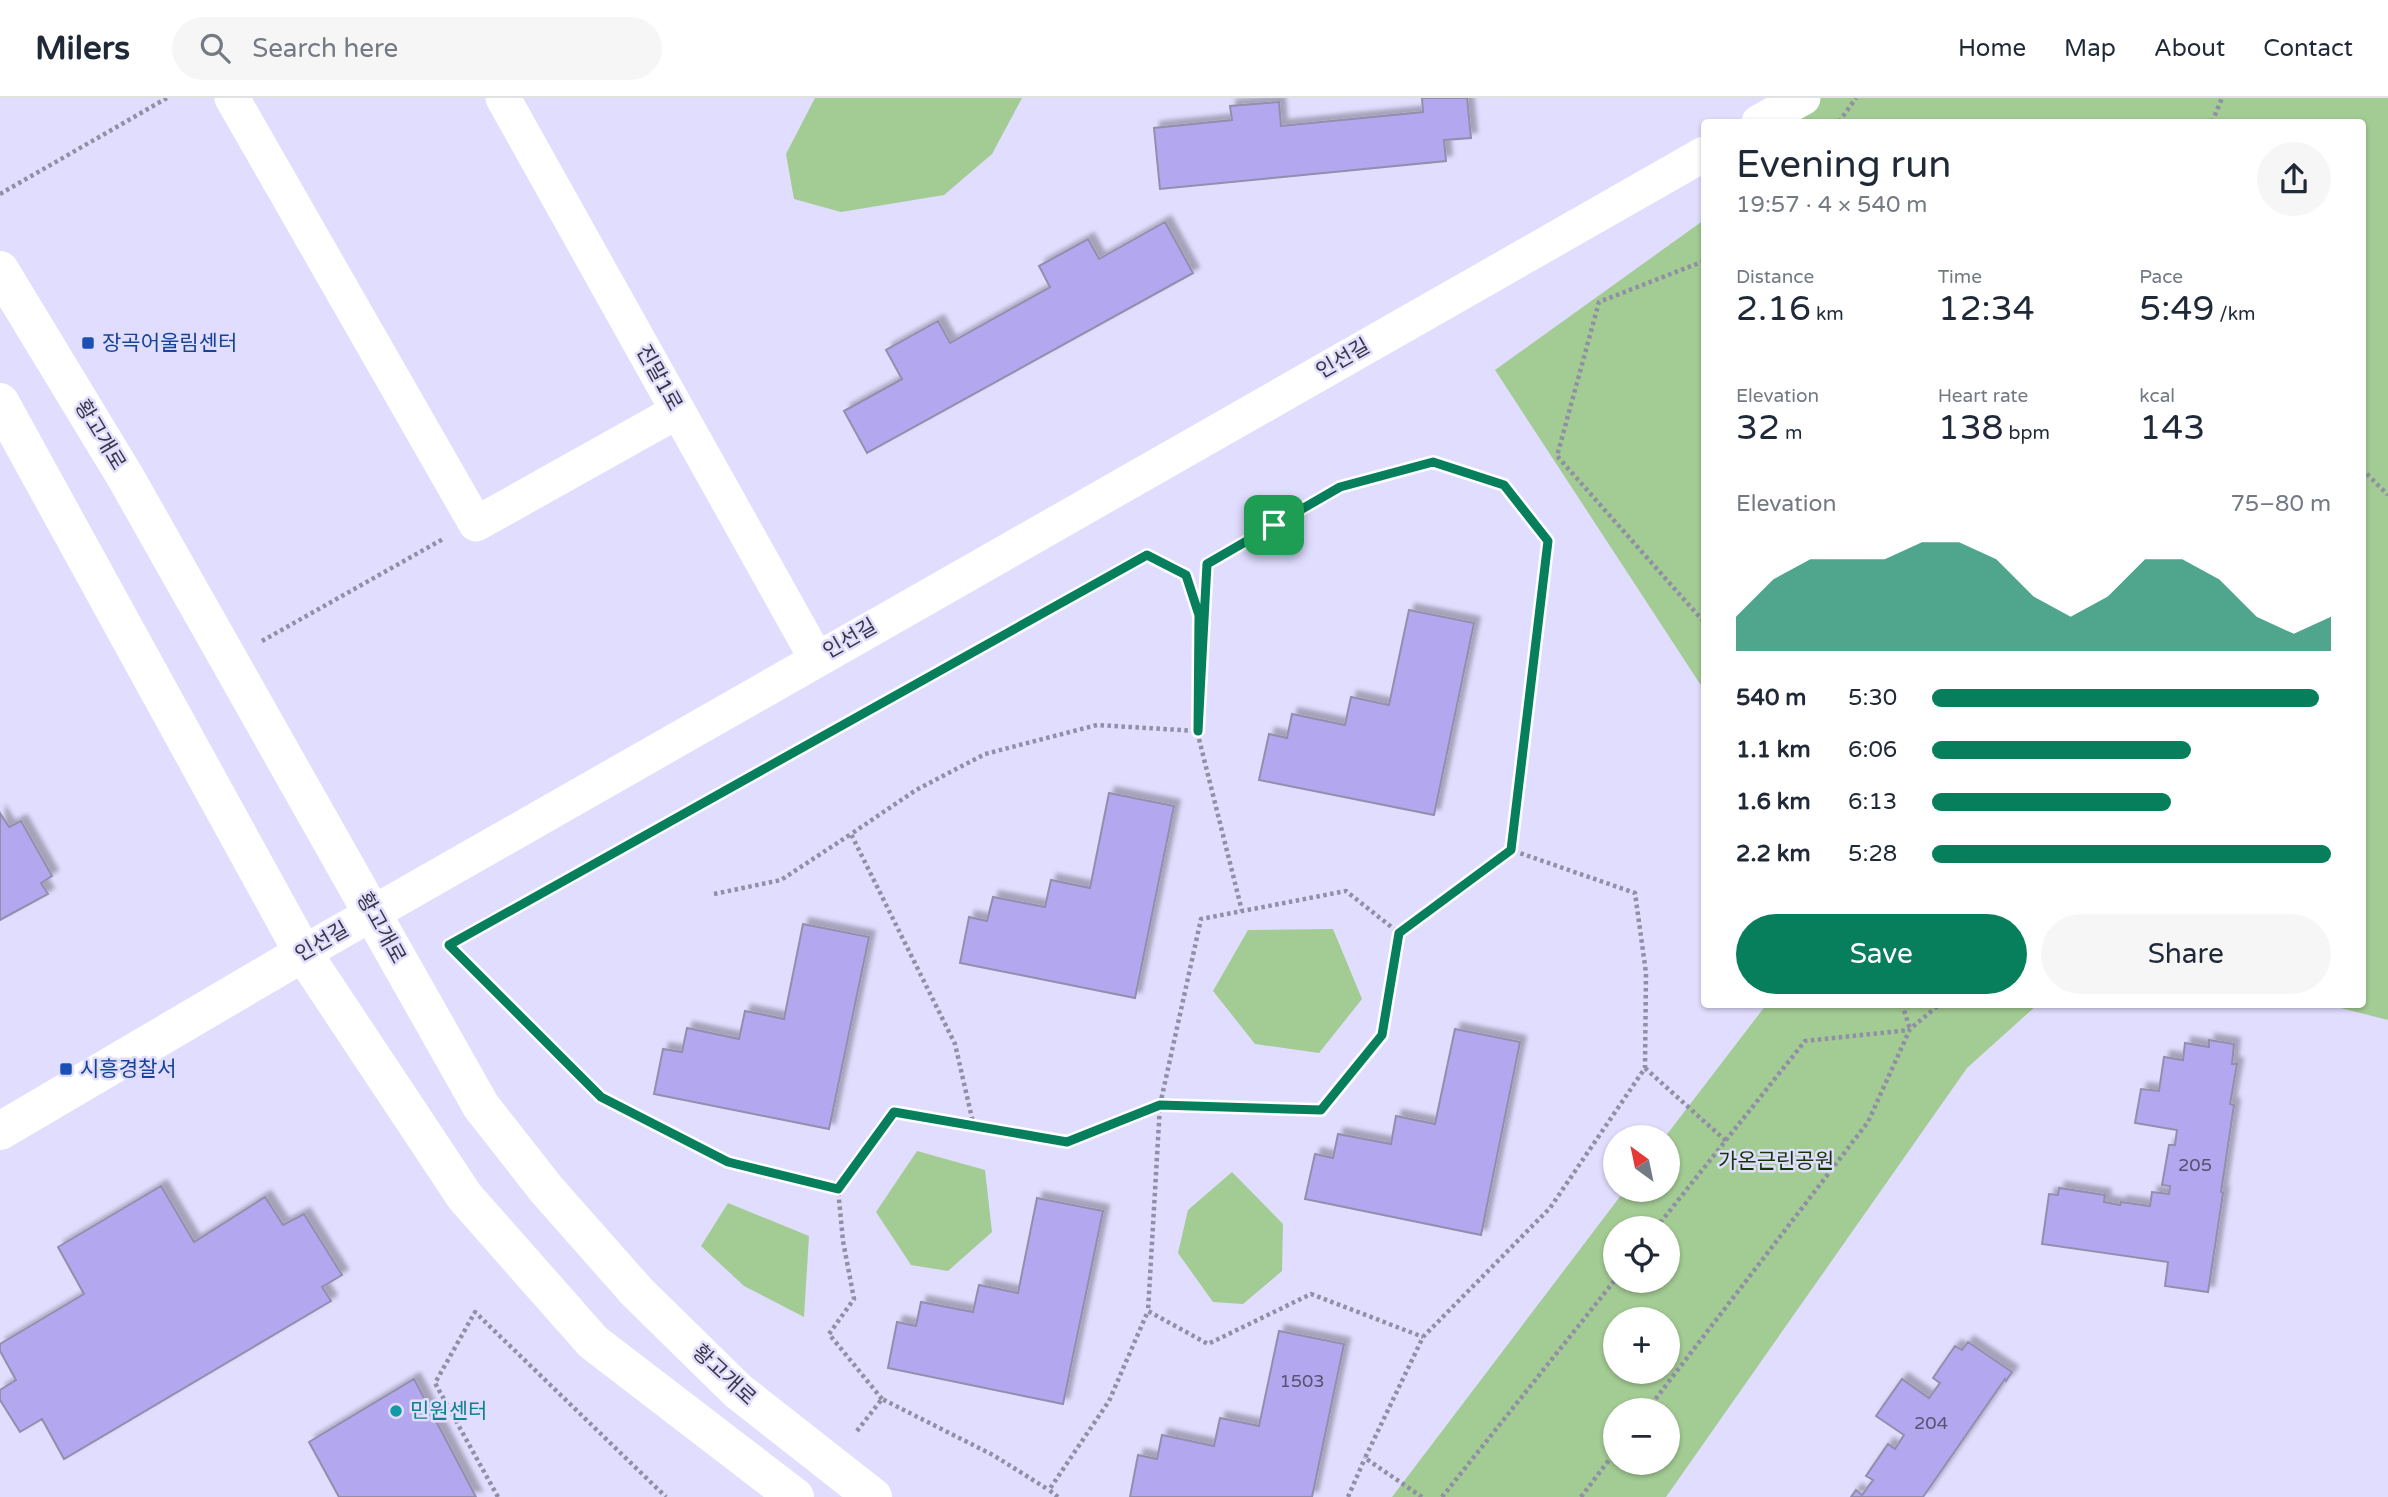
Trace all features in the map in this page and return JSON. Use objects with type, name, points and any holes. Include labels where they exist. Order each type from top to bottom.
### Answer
[{"type":"main road","name":"황고개로","points":[[0,270],[126,478],[481,1105],[546,1189],[637,1292],[738,1391],[873,1497]]},
{"type":"main road","points":[[0,402],[303,953],[465,1198],[593,1342],[795,1497]]},
{"type":"main road","name":"인선길","points":[[0,1131],[303,953]]},
{"type":"street","points":[[232,98],[475,524],[678,411]]},
{"type":"street","name":"진말1로","points":[[503,98],[816,658]]},
{"type":"street","points":[[1764,119],[1803,98]]},
{"type":"street","name":"인선길","points":[[303,953],[816,658],[1701,156]]},
{"type":"path","points":[[0,194],[167,98]]},
{"type":"path","points":[[1841,119],[1856,98]]},
{"type":"path","points":[[2213,119],[2222,98]]},
{"type":"path","points":[[1701,262],[1599,302],[1557,456],[1701,619]]},
{"type":"path","points":[[1058,1497],[993,1455],[882,1399],[828,1334],[853,1299],[838,1189],[894,1112],[1067,1142],[1160,1105],[1321,1110],[1382,1035],[1399,933],[1511,850],[1548,541],[1504,485],[1433,462],[1340,487],[1207,564],[1198,731]]},
{"type":"path","points":[[2366,473],[2388,495]]},
{"type":"path","points":[[230,659],[450,534]]},
{"type":"path","points":[[838,1189],[728,1162],[601,1097],[449,945],[1147,555],[1186,575],[1199,615],[1198,731],[1242,911]]},
{"type":"path","points":[[714,894],[781,880],[916,790],[985,754],[1097,725],[1198,731]]},
{"type":"path","points":[[851,834],[955,1044],[974,1127]]},
{"type":"path","points":[[1348,1497],[1423,1337],[1550,1208],[1645,1068],[1646,974],[1635,893],[1511,850]]},
{"type":"path","points":[[1049,1490],[1109,1401],[1148,1311],[1160,1105],[1201,919],[1346,891],[1399,933]]},
{"type":"path","points":[[1903,1008],[1910,1029]]},
{"type":"path","points":[[1656,1398],[1868,1122],[1910,1029],[1935,1008]]},
{"type":"path","points":[[1666,1216],[1805,1041],[1910,1029]]},
{"type":"path","points":[[1645,1068],[1726,1141]]},
{"type":"path","points":[[1442,1497],[1605,1293]]},
{"type":"path","points":[[1148,1311],[1208,1344],[1311,1294],[1423,1337]]},
{"type":"path","points":[[498,1497],[435,1382],[475,1312],[666,1497]]},
{"type":"path","points":[[857,1431],[882,1399]]},
{"type":"path","points":[[1365,1458],[1422,1497]]},
{"type":"path","points":[[1581,1497],[1603,1468]]},
{"type":"green space","points":[[815,98],[1022,98],[992,154],[944,195],[841,212],[794,199],[786,154]]},
{"type":"green space","points":[[1801,98],[2388,98],[2388,1020],[2341,1008],[2366,1008],[2366,119],[1796,119]]},
{"type":"green space","points":[[1701,222],[1701,685],[1495,370]]},
{"type":"green space","points":[[1333,929],[1362,999],[1319,1053],[1255,1044],[1213,991],[1248,930]]},
{"type":"green space","name":"가온근린공원","points":[[1764,1008],[2034,1008],[1967,1068],[1666,1497],[1392,1497],[1603,1219],[1603,1293],[1680,1293],[1680,1216],[1605,1216],[1616,1202],[1680,1202],[1680,1125],[1674,1125]]},
{"type":"green space","points":[[917,1151],[985,1170],[992,1232],[948,1271],[911,1265],[876,1212]]},
{"type":"green space","points":[[1232,1172],[1283,1224],[1282,1271],[1243,1304],[1213,1302],[1178,1253],[1188,1210]]},
{"type":"green space","points":[[728,1203],[809,1236],[804,1317],[744,1286],[701,1246]]},
{"type":"building","points":[[1422,98],[1467,98],[1471,138],[1444,140],[1446,161],[1160,189],[1154,128],[1232,120],[1230,106],[1279,102],[1281,126],[1423,112]]},
{"type":"building","points":[[1165,222],[1193,273],[867,453],[844,411],[902,379],[886,350],[938,321],[950,343],[1050,287],[1039,266],[1088,239],[1099,259]]},
{"type":"building","points":[[1409,610],[1474,623],[1434,815],[1259,780],[1269,734],[1287,738],[1292,714],[1345,725],[1351,697],[1389,705]]},
{"type":"building","points":[[1109,793],[1174,806],[1135,998],[960,963],[969,917],[987,921],[993,897],[1045,907],[1051,880],[1090,888]]},
{"type":"building","points":[[0,813],[9,827],[21,821],[52,876],[41,883],[48,894],[0,920]]},
{"type":"building","points":[[803,924],[869,937],[829,1129],[654,1094],[663,1049],[682,1052],[687,1028],[739,1039],[745,1011],[784,1019]]},
{"type":"building","points":[[1455,1029],[1520,1042],[1481,1235],[1305,1199],[1315,1154],[1333,1158],[1338,1134],[1391,1144],[1396,1116],[1435,1124]]},
{"type":"building","points":[[2209,1040],[2234,1044],[2232,1064],[2237,1064],[2230,1104],[2234,1105],[2221,1192],[2223,1193],[2208,1292],[2165,1286],[2168,1262],[2042,1244],[2049,1194],[2058,1195],[2059,1188],[2105,1195],[2104,1202],[2120,1205],[2121,1202],[2150,1206],[2152,1192],[2169,1194],[2170,1186],[2162,1185],[2169,1145],[2175,1145],[2177,1130],[2135,1123],[2141,1089],[2159,1091],[2164,1057],[2183,1060],[2185,1043],[2209,1047]]},
{"type":"building","points":[[161,1186],[194,1242],[265,1197],[283,1225],[304,1214],[342,1275],[322,1287],[331,1301],[64,1459],[42,1419],[20,1432],[0,1400],[0,1390],[16,1380],[0,1351],[0,1344],[84,1294],[58,1247]]},
{"type":"building","points":[[1037,1198],[1103,1211],[1063,1404],[888,1368],[897,1322],[916,1326],[921,1302],[973,1312],[979,1285],[1018,1293]]},
{"type":"building","points":[[1279,1331],[1344,1344],[1312,1497],[1130,1497],[1138,1455],[1157,1459],[1162,1435],[1214,1446],[1220,1418],[1259,1426]]},
{"type":"building","points":[[1968,1342],[2012,1372],[1923,1497],[1851,1497],[1856,1490],[1862,1495],[1873,1480],[1866,1476],[1888,1444],[1895,1449],[1904,1435],[1876,1416],[1902,1379],[1929,1398],[1940,1383],[1933,1378],[1955,1346],[1962,1350]]},
{"type":"building","name":"민원센터","points":[[414,1379],[476,1497],[339,1497],[309,1442]]},
{"type":"place","name":"장곡어울림센터","points":[[88,343]]},
{"type":"place","name":"시흥경찰서","points":[[66,1069]]},
{"type":"place","name":"민원센터","points":[[396,1411]]},
{"type":"route","points":[[1433,462],[1504,485],[1548,541],[1511,850],[1399,933],[1382,1035],[1321,1110],[1160,1105],[1067,1142],[894,1112],[838,1189],[728,1162],[601,1097],[449,945],[1147,555],[1186,575],[1199,615],[1198,731],[1207,564],[1274,525],[1340,487],[1433,462]]}]
